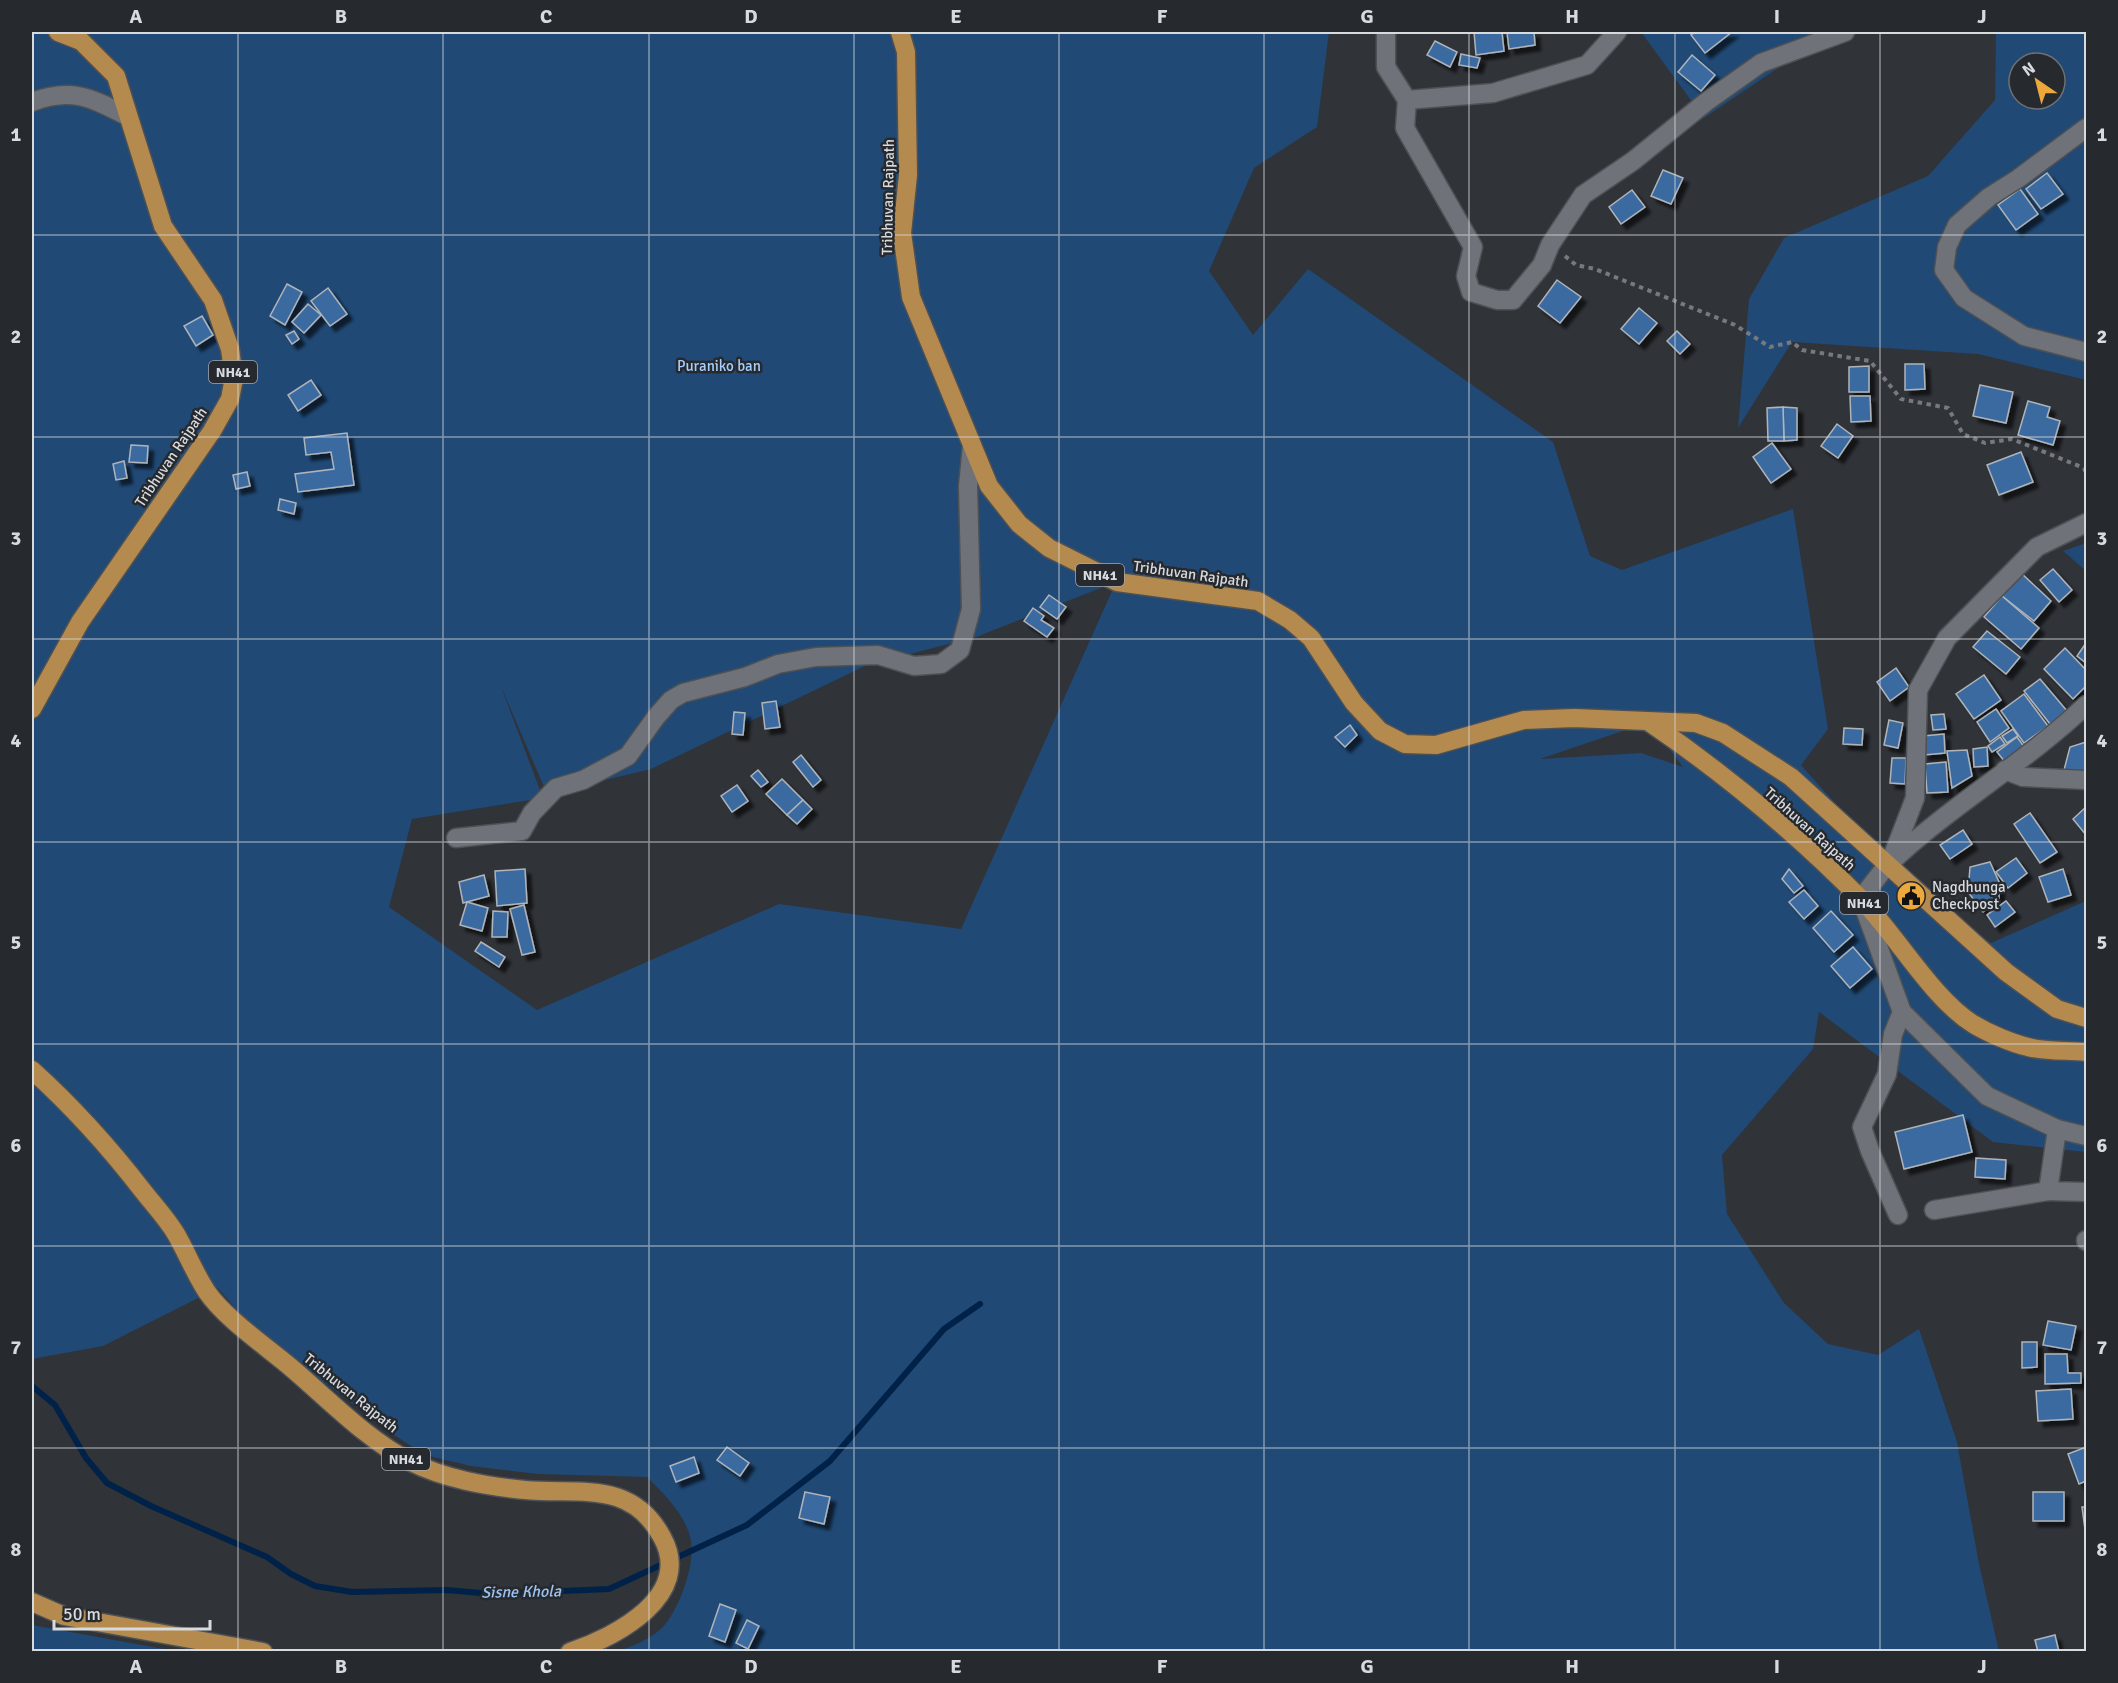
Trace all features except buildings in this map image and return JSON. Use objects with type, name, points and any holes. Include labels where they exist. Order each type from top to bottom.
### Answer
[{"type":"highway","name":"Tribhuvan Rajpath","points":[[32,709],[80,622],[212,431],[230,399],[234,378],[230,349],[213,300],[163,226],[116,76],[81,41],[58,32]]},
{"type":"highway","name":"Tribhuvan Rajpath","points":[[900,32],[906,52],[908,175],[902,233],[911,297],[990,486],[1019,524],[1049,548],[1117,582],[1258,601],[1290,620],[1311,638],[1354,703],[1380,731],[1406,744],[1436,745],[1524,720],[1574,718],[1696,723],[1723,733],[1791,777],[2006,972],[2057,1009],[2086,1018]]},
{"type":"highway","name":"Tribhuvan Rajpath","points":[[1649,722],[1704,760],[1789,830],[1861,899],[1902,945],[1932,986],[1973,1024],[2028,1048],[2086,1052]]},
{"type":"highway","name":"Tribhuvan Rajpath","points":[[32,1070],[101,1138],[175,1233],[208,1293],[246,1330],[368,1433],[408,1461],[454,1479],[527,1490],[588,1490],[613,1495],[636,1506],[652,1520],[664,1539],[670,1564],[664,1586],[652,1605],[636,1620],[597,1643],[570,1652]]},
{"type":"highway","points":[[32,1602],[64,1616],[263,1652]]},
{"type":"street","points":[[1386,32],[1386,67],[1407,100],[1405,128],[1473,247],[1466,276],[1471,292],[1497,300],[1513,300],[1542,265],[1550,245],[1583,195],[1658,143],[1706,102],[1761,63],[1845,32]]},
{"type":"street","points":[[1407,100],[1493,93],[1587,65],[1617,32]]},
{"type":"street","points":[[32,102],[45,97],[86,96],[127,116]]},
{"type":"street","points":[[2086,128],[2019,178],[1989,197],[1957,225],[1947,247],[1944,270],[1964,298],[2024,336],[2086,352]]},
{"type":"street","points":[[456,838],[522,831],[537,806],[556,788],[583,780],[628,756],[656,717],[671,700],[683,693],[745,677],[778,664],[816,657],[878,655],[914,666],[940,663],[960,650],[971,609],[968,486],[972,445]]},
{"type":"street","points":[[1889,864],[1915,798],[1918,690],[1947,638],[2037,547],[2086,523]]},
{"type":"street","points":[[2086,705],[2057,732],[1968,797],[1889,864],[1861,899],[1902,1012],[1987,1096],[2057,1129],[2086,1136]]},
{"type":"street","points":[[2005,770],[2023,777],[2086,780]]},
{"type":"street","points":[[1898,1215],[1869,1151],[1862,1126],[1887,1074],[1893,1034],[1902,1012]]},
{"type":"street","points":[[2048,1191],[2057,1129]]},
{"type":"street","points":[[1934,1210],[2048,1191],[2086,1192]]},
{"type":"path","points":[[1550,245],[1576,265],[1595,269],[1735,325],[1770,348],[1792,342],[1802,350],[1870,361],[1901,399],[1948,408],[1963,434],[1985,443],[2012,439],[2084,468],[2086,473]]},
{"type":"green space","name":"Puraniko ban","points":[[32,32],[1329,32],[1317,127],[1254,168],[1209,271],[1253,335],[1308,269],[1553,442],[1590,556],[1622,570],[1793,509],[1828,729],[1801,765],[1889,864],[1991,943],[2086,901],[2086,1152],[1993,1142],[1819,1012],[1813,1049],[1722,1155],[1727,1214],[1784,1303],[1828,1344],[1878,1355],[1919,1329],[1957,1442],[1979,1564],[1999,1651],[617,1651],[641,1642],[662,1628],[680,1599],[691,1563],[691,1541],[685,1523],[674,1506],[647,1477],[538,1474],[471,1466],[425,1455],[385,1429],[250,1325],[218,1288],[103,1346],[32,1359]],"holes":[[[1116,582],[961,929],[779,904],[537,1010],[389,907],[412,819],[543,798],[500,684],[547,794],[651,769],[867,665],[976,637]],[[1649,722],[1683,767],[1641,753],[1540,759]]]},
{"type":"green space","points":[[1641,32],[1841,32],[1814,44],[1704,118]]},
{"type":"green space","points":[[1996,32],[2086,32],[2086,380],[1978,354],[1792,342],[1738,428],[1749,299],[1784,238],[1928,176],[1995,100]]},
{"type":"green space","points":[[2086,543],[2086,571],[2063,551]]},
{"type":"green space","points":[[32,1625],[175,1651],[32,1651]]},
{"type":"waterway","name":"Sisne Khola","points":[[32,1386],[55,1405],[86,1458],[107,1483],[151,1506],[267,1557],[291,1574],[315,1586],[352,1592],[447,1590],[491,1594],[609,1589],[747,1525],[830,1461],[944,1329],[980,1304]]},
{"type":"place","name":"Nagdhunga Checkpost","points":[[1911,896]]}]
